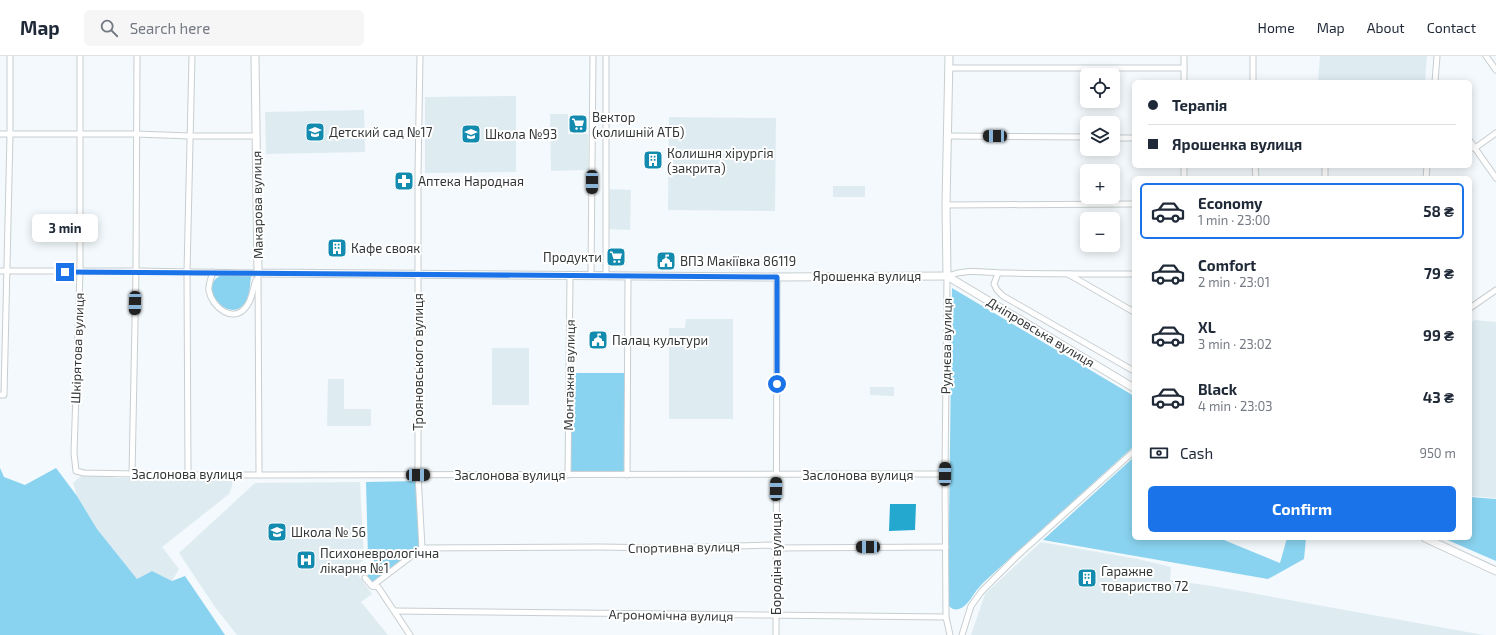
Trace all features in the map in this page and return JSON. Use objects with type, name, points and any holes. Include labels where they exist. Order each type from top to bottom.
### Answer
[{"type":"street","points":[[2,395],[7,272],[10,56]]},
{"type":"street","name":"Шкірятова вулиця","points":[[76,471],[74,453],[80,272],[80,56]]},
{"type":"street","points":[[132,475],[136,271],[137,56]]},
{"type":"street","points":[[188,475],[187,272],[192,56]]},
{"type":"street","name":"Макарова вулиця","points":[[255,56],[259,474]]},
{"type":"street","name":"Трояновського вулиця","points":[[420,56],[418,173],[418,475],[422,548]]},
{"type":"street","points":[[591,276],[593,56]]},
{"type":"street","points":[[606,56],[606,276]]},
{"type":"street","name":"Руднєва вулиця","points":[[949,56],[949,136],[946,205],[947,276],[945,474],[946,617],[950,635]]},
{"type":"street","points":[[1184,56],[1184,80]]},
{"type":"street","points":[[1252,56],[1253,80]]},
{"type":"street","points":[[1435,80],[1437,56]]},
{"type":"street","points":[[1486,56],[1496,70]]},
{"type":"street","points":[[949,68],[1184,68]]},
{"type":"street","points":[[1496,133],[1472,148],[1496,178]]},
{"type":"street","points":[[0,134],[256,136]]},
{"type":"street","points":[[949,136],[1080,137]]},
{"type":"street","points":[[1120,138],[1132,138]]},
{"type":"street","points":[[946,205],[1132,204]]},
{"type":"street","name":"Ярошенка вулиця","points":[[0,271],[777,277],[947,276],[962,271],[998,273],[1132,274]]},
{"type":"street","points":[[213,272],[209,287],[212,300],[220,310],[231,314],[238,313],[247,307],[258,273]]},
{"type":"street","name":"Дніпровська вулиця","points":[[998,273],[994,284],[996,290],[1003,296],[1132,370]]},
{"type":"street","points":[[1067,274],[1132,311]]},
{"type":"street","name":"Монтажна вулиця","points":[[568,475],[570,276]]},
{"type":"street","points":[[627,475],[628,276]]},
{"type":"street","name":"Дніпровська вулиця","points":[[947,276],[1132,387]]},
{"type":"street","name":"Бородіна вулиця","points":[[776,635],[775,548],[777,277]]},
{"type":"street","points":[[1472,307],[1496,290]]},
{"type":"street","points":[[962,635],[971,606],[982,591],[1016,557],[1132,453]]},
{"type":"street","name":"Заслонова вулиця","points":[[76,471],[132,475],[945,474]]},
{"type":"street","points":[[1429,540],[1496,571]]},
{"type":"street","name":"Спортивна вулиця","points":[[422,548],[661,548],[771,545],[775,548],[946,547]]},
{"type":"street","points":[[372,586],[422,548]]},
{"type":"street","points":[[365,578],[372,586],[378,587],[410,635]]},
{"type":"street","name":"Агрономічна вулиця","points":[[395,611],[946,617]]},
{"type":"shaded area","points":[[1320,56],[1427,56],[1425,80],[1318,80]]},
{"type":"shaded area","name":"Школа №93","points":[[516,96],[516,172],[425,173],[425,97]]},
{"type":"shaded area","name":"Детский сад №17","points":[[364,110],[365,152],[266,154],[265,112]]},
{"type":"shaded area","points":[[550,114],[568,114],[568,134],[588,134],[588,170],[551,171]]},
{"type":"shaded area","points":[[669,117],[776,118],[775,211],[668,210]]},
{"type":"shaded area","points":[[833,186],[865,186],[865,197],[833,197]]},
{"type":"shaded area","points":[[610,189],[631,190],[630,230],[609,229]]},
{"type":"shaded area","points":[[222,275],[251,276],[250,289],[246,301],[240,308],[232,310],[224,308],[213,295],[212,288],[214,280]]},
{"type":"shaded area","points":[[952,288],[1132,395],[1132,448],[985,581],[963,607],[956,609],[948,605]]},
{"type":"shaded area","points":[[686,319],[733,319],[733,419],[669,419],[669,328],[685,328]]},
{"type":"shaded area","points":[[1475,320],[1496,322],[1496,498],[1472,496],[1472,322]]},
{"type":"shaded area","points":[[492,348],[529,348],[529,405],[492,405]]},
{"type":"shaded area","points":[[569,373],[628,373],[627,475],[568,475]]},
{"type":"shaded area","points":[[328,379],[344,379],[344,409],[371,409],[371,426],[327,426]]},
{"type":"shaded area","points":[[870,387],[894,387],[894,396],[870,395]]},
{"type":"shaded area","points":[[1132,459],[1132,540],[1224,540],[1280,563],[1286,540],[1306,540],[1304,559],[1268,579],[1043,540]]},
{"type":"shaded area","points":[[0,468],[4,477],[25,485],[56,468],[77,496],[97,529],[137,579],[152,571],[172,581],[185,576],[225,635],[0,635]]},
{"type":"shaded area","points":[[95,474],[117,478],[233,478],[229,494],[162,547],[179,569],[172,581],[152,571],[137,579],[97,529],[77,496],[73,483],[82,475]]},
{"type":"shaded area","points":[[416,481],[419,546],[372,582],[367,576],[378,567],[371,556],[368,557],[366,482]]},
{"type":"shaded area","name":"Психоневрологічна лікарня №1","points":[[360,482],[364,560],[353,568],[372,594],[361,602],[388,635],[237,635],[215,607],[179,553],[255,483]]},
{"type":"shaded area","points":[[1472,497],[1496,499],[1496,561],[1448,540],[1472,540]]},
{"type":"shaded area","points":[[890,504],[916,504],[915,530],[889,531]]},
{"type":"shaded area","points":[[1041,542],[1138,559],[1171,567],[1170,580],[1218,587],[1484,635],[971,635],[985,594]]},
{"type":"place","name":"Вектор (колишній АТБ)","points":[[578,124]]},
{"type":"place","name":"Детский сад №17","points":[[315,132]]},
{"type":"place","name":"Школа №93","points":[[471,134]]},
{"type":"place","name":"Колишня хірургія (закрита)","points":[[653,160]]},
{"type":"place","name":"Аптека Народная","points":[[404,181]]},
{"type":"place","name":"Кафе свояк","points":[[337,248]]},
{"type":"place","name":"Продукти","points":[[616,257]]},
{"type":"place","name":"ВПЗ Макіївка 86119","points":[[666,261]]},
{"type":"place","name":"Палац культури","points":[[598,340]]},
{"type":"place","name":"Школа № 56","points":[[277,532]]},
{"type":"place","name":"Психоневрологічна лікарня №1","points":[[306,560]]},
{"type":"place","name":"Гаражне товариство 72","points":[[1087,578]]},
{"type":"route","points":[[65,272],[136,271],[272,274],[777,277],[777,384]]}]
